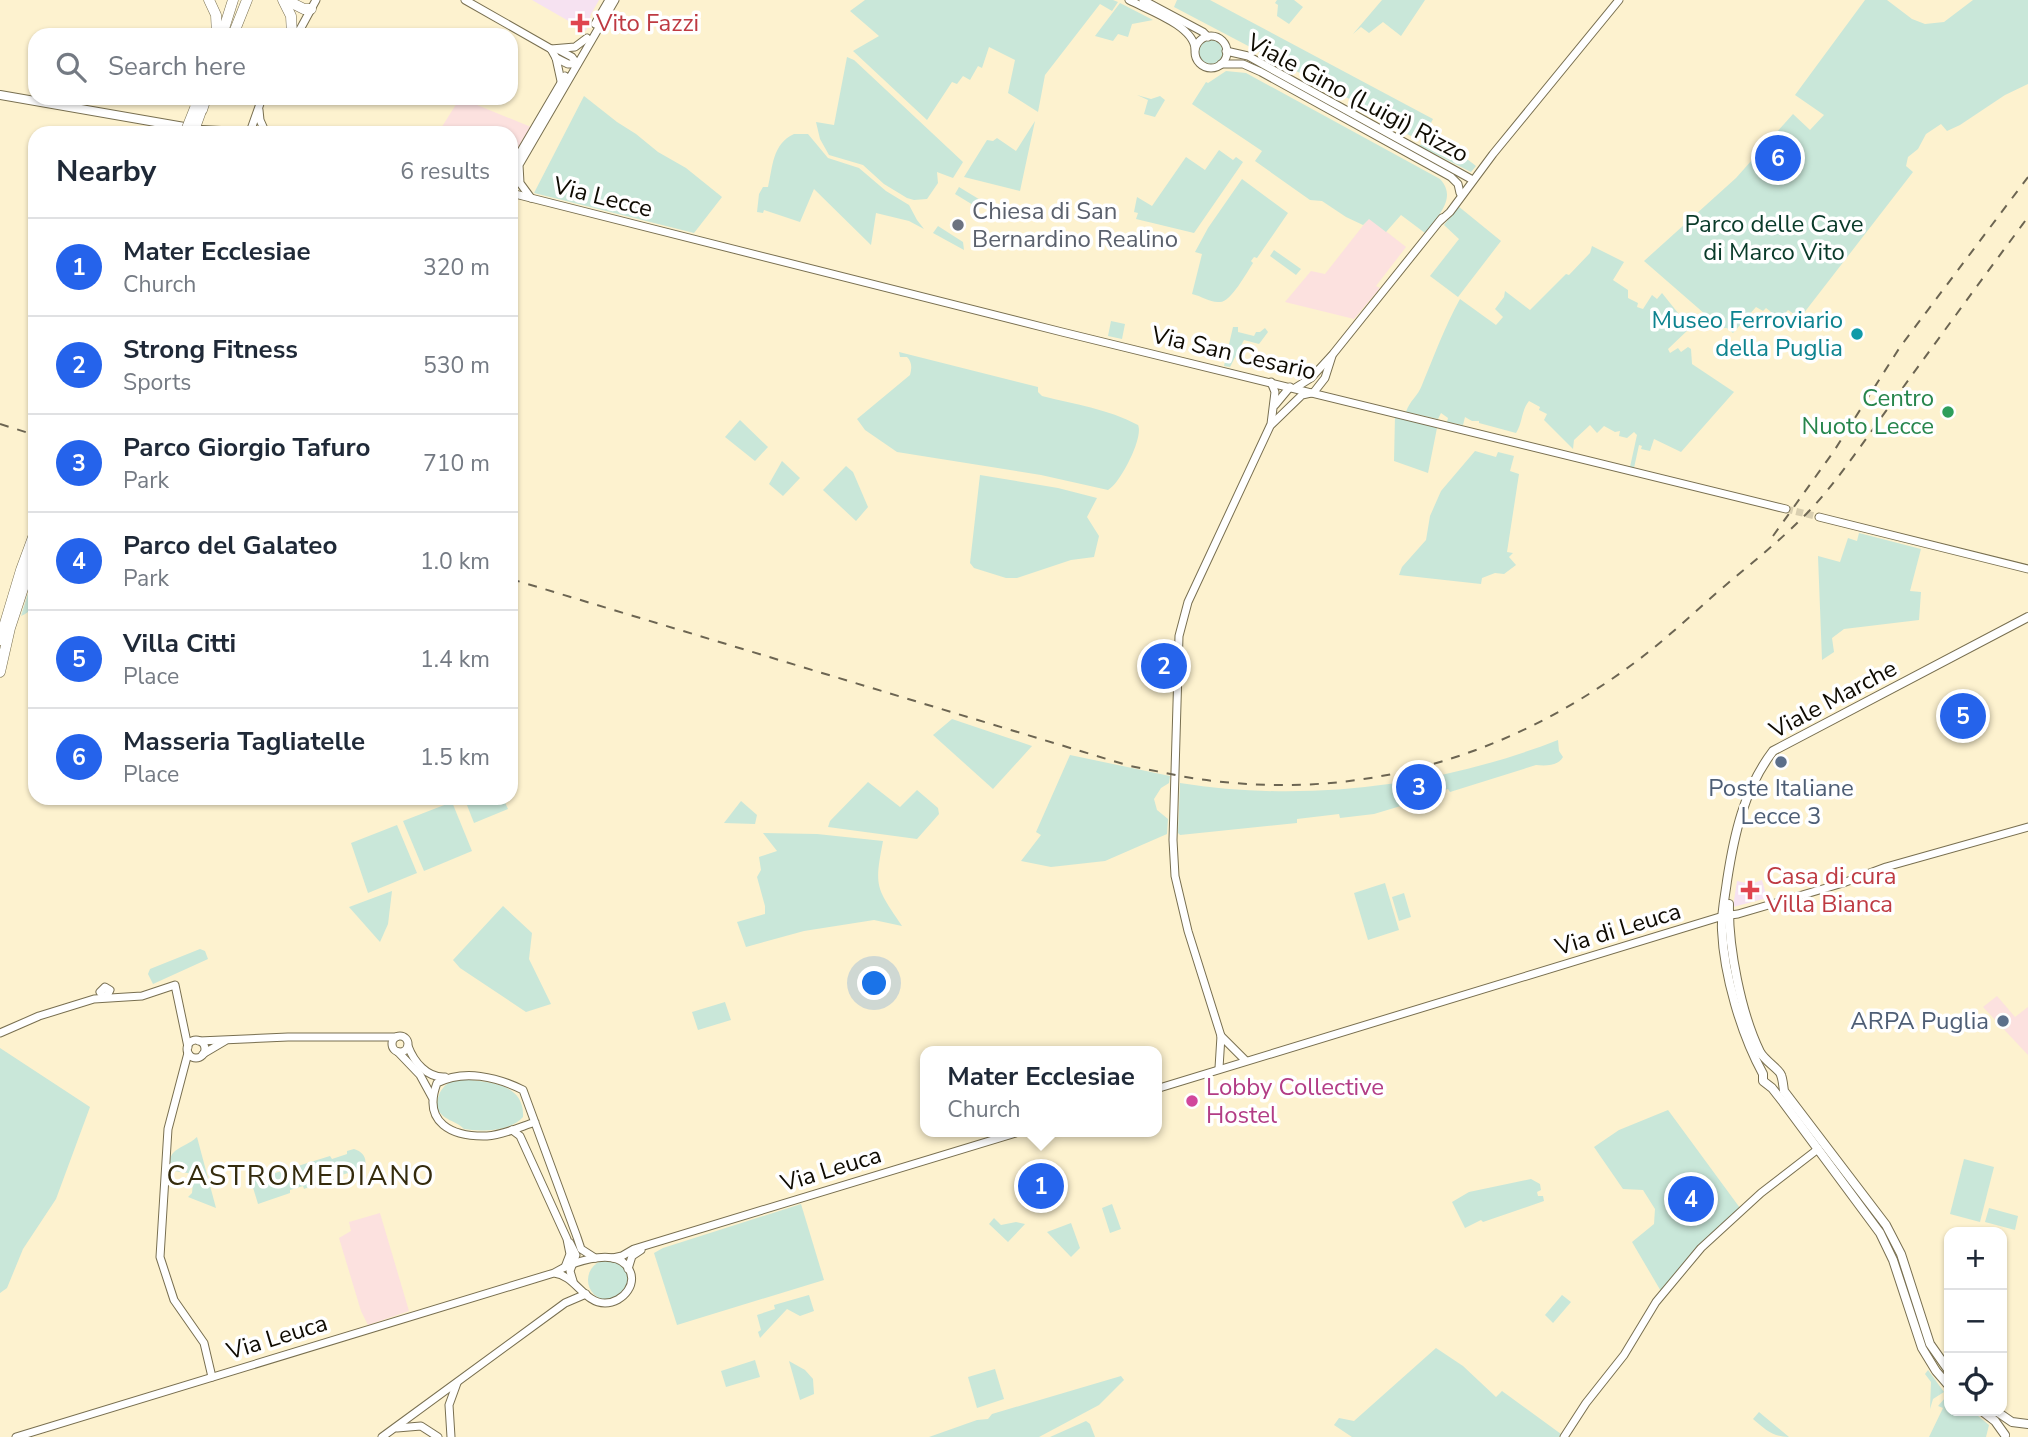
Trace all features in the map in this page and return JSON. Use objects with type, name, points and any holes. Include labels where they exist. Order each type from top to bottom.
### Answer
[{"type":"highway","points":[[209,0],[216,15],[218,28]]},
{"type":"highway","points":[[222,28],[233,0]]},
{"type":"highway","points":[[233,28],[240,0]]},
{"type":"highway","points":[[234,28],[247,0]]},
{"type":"highway","points":[[284,0],[304,9],[314,4]]},
{"type":"highway","points":[[284,0],[293,28]]},
{"type":"highway","points":[[299,0],[314,4]]},
{"type":"highway","points":[[192,126],[199,105]]},
{"type":"highway","points":[[0,672],[7,628],[28,556]]},
{"type":"highway","points":[[13,606],[28,569]]},
{"type":"highway","points":[[0,640],[7,628]]},
{"type":"main road","points":[[465,0],[513,28]]},
{"type":"main road","points":[[518,165],[609,0]]},
{"type":"main road","points":[[518,164],[561,84],[615,0]]},
{"type":"main road","name":"Viale Gino (Luigi) Rizzo","points":[[1129,0],[1185,30],[1195,43],[1196,57],[1202,66],[1213,68],[1221,64],[1243,64],[1261,72],[1451,177],[1458,184],[1460,193]]},
{"type":"main road","name":"Viale Gino (Luigi) Rizzo","points":[[1143,0],[1208,37],[1218,38],[1226,51],[1221,64]]},
{"type":"main road","points":[[1275,405],[1292,387],[1311,378],[1333,354],[1460,193],[1619,0]]},
{"type":"main road","points":[[299,28],[314,4]]},
{"type":"main road","points":[[518,31],[574,63]]},
{"type":"main road","points":[[1195,50],[1199,41],[1208,37]]},
{"type":"main road","points":[[555,52],[575,47],[587,38]]},
{"type":"main road","name":"Viale Gino (Luigi) Rizzo","points":[[1226,51],[1248,57],[1474,176]]},
{"type":"main road","points":[[555,52],[561,84]]},
{"type":"main road","points":[[0,95],[28,100]]},
{"type":"main road","points":[[53,105],[164,126]]},
{"type":"main road","points":[[252,126],[260,105]]},
{"type":"main road","points":[[261,105],[259,113],[265,126]]},
{"type":"main road","points":[[1440,221],[1450,212],[1474,176]]},
{"type":"main road","points":[[518,178],[532,199]]},
{"type":"main road","name":"Via Lecce","points":[[518,194],[685,238]]},
{"type":"main road","name":"Via San Cesario","points":[[685,238],[1786,509]]},
{"type":"main road","points":[[1271,425],[1302,396],[1314,392],[1325,379],[1333,354]]},
{"type":"main road","points":[[1311,378],[1310,386],[1314,392]]},
{"type":"main road","points":[[1162,1087],[1219,1068],[1221,1036],[1185,921],[1175,876],[1172,840],[1179,635],[1188,602],[1271,425],[1275,392],[1271,382]]},
{"type":"main road","points":[[1289,406],[1292,387]]},
{"type":"main road","points":[[1819,517],[2028,569]]},
{"type":"main road","name":"Viale Marche","points":[[1726,916],[1734,839],[1741,813],[1761,766],[1773,751],[2028,620]]},
{"type":"main road","name":"Via di Leuca","points":[[1219,1068],[2028,827]]},
{"type":"main road","points":[[1726,916],[1742,1001],[1761,1053],[1781,1074],[1784,1091],[1875,1210],[1894,1240],[1930,1343],[1944,1364]]},
{"type":"main road","points":[[1726,916],[1722,930],[1734,998],[1765,1084],[1772,1088],[1880,1233],[1893,1260],[1922,1349],[1944,1380]]},
{"type":"main road","points":[[0,1031],[29,1017],[105,994],[142,996],[175,985],[188,1050],[194,1058],[201,1056],[205,1049],[186,1030]]},
{"type":"main road","points":[[1221,1036],[1245,1060]]},
{"type":"main road","points":[[381,1037],[420,1075],[432,1097],[435,1117],[443,1127],[461,1133],[489,1136],[535,1122]]},
{"type":"main road","points":[[395,1049],[396,1037]]},
{"type":"main road","points":[[212,1377],[204,1343],[185,1318],[170,1290],[160,1257],[168,1129],[190,1042],[404,1037],[412,1057],[425,1070],[438,1077],[464,1075],[510,1083],[523,1090],[581,1249],[599,1259]]},
{"type":"main road","points":[[184,1072],[201,1056],[229,1039]]},
{"type":"main road","points":[[395,1049],[404,1051],[408,1046]]},
{"type":"main road","points":[[1763,1074],[1773,1068]]},
{"type":"main road","points":[[432,1097],[437,1083],[450,1076]]},
{"type":"main road","points":[[1772,1088],[1781,1081]]},
{"type":"main road","points":[[382,1437],[565,1303],[573,1294],[574,1283],[570,1271],[574,1263],[574,1250],[520,1136],[511,1130]]},
{"type":"main road","name":"Via Leuca","points":[[612,1258],[1003,1137]]},
{"type":"main road","points":[[1564,1437],[1586,1403],[1624,1355],[1656,1302],[1701,1248],[1761,1193],[1818,1149]]},
{"type":"main road","points":[[564,1268],[570,1254],[567,1239]]},
{"type":"main road","name":"Via Leuca","points":[[628,1269],[632,1256],[653,1244]]},
{"type":"main road","points":[[554,1273],[568,1277],[586,1294],[601,1302],[617,1301],[626,1295],[629,1288],[628,1269],[624,1263],[612,1258],[574,1263]]},
{"type":"main road","name":"Via Leuca","points":[[16,1437],[554,1273],[574,1263]]},
{"type":"main road","points":[[565,1303],[586,1294]]},
{"type":"main road","points":[[451,1437],[449,1405],[457,1382]]},
{"type":"main road","points":[[1988,1416],[2005,1436]]},
{"type":"main road","points":[[2003,1416],[2024,1423]]},
{"type":"main road","points":[[2005,1436],[2007,1429],[2024,1423]]},
{"type":"main road","points":[[391,1430],[421,1426],[438,1437]]},
{"type":"shaded area","name":"Vito Fazzi","points":[[532,0],[599,0],[586,31]]},
{"type":"shaded area","points":[[456,105],[477,105],[531,127],[518,148],[518,126],[442,126]]},
{"type":"shaded area","points":[[1369,218],[1406,247],[1376,286],[1380,288],[1354,319],[1285,302],[1311,271],[1325,274]]},
{"type":"shaded area","name":"Casa di cura Villa Bianca","points":[[1762,880],[1767,898],[1733,907],[1737,881],[1751,884]]},
{"type":"shaded area","points":[[1997,996],[2015,1017],[2028,1007],[2028,1055],[1983,1007]]},
{"type":"shaded area","points":[[380,1213],[409,1311],[368,1325],[361,1311],[339,1238],[351,1231],[349,1222]]},
{"type":"green space","points":[[865,0],[1118,2],[1112,11],[1100,4],[1045,75],[1038,112],[1008,93],[1015,60],[989,47],[982,68],[978,66],[970,80],[963,76],[957,84],[952,82],[927,120],[853,51],[879,36],[850,11]]},
{"type":"green space","points":[[1177,0],[1210,0],[1433,119],[1423,138],[1415,134],[1413,137],[1355,108],[1357,103],[1174,7]]},
{"type":"green space","points":[[1277,0],[1294,0],[1303,7],[1289,24],[1277,16]]},
{"type":"green space","points":[[1382,0],[1425,0],[1401,36],[1383,22],[1369,33],[1361,27],[1353,34]]},
{"type":"green space","name":"Parco delle Cave di Marco Vito","points":[[1865,0],[1887,0],[1912,19],[1925,24],[1944,22],[1973,0],[2028,0],[2028,84],[2005,95],[1960,125],[1947,131],[1941,124],[1926,134],[1918,149],[1908,157],[1906,166],[1913,172],[1800,318],[1788,310],[1783,316],[1786,320],[1783,325],[1780,319],[1766,308],[1763,311],[1756,307],[1733,333],[1727,328],[1721,328],[1644,261],[1736,178],[1793,114],[1810,130],[1824,115],[1795,95]]},
{"type":"green space","points":[[1120,3],[1153,20],[1132,24],[1128,37],[1118,34],[1113,41],[1095,36]]},
{"type":"green space","points":[[1211,40],[1222,47],[1223,52],[1216,63],[1211,64],[1200,57],[1199,52],[1206,41]]},
{"type":"green space","points":[[847,57],[854,60],[963,162],[953,178],[937,172],[938,183],[927,199],[907,198],[884,184],[863,165],[829,155],[820,139],[816,122],[834,125]]},
{"type":"green space","points":[[1226,71],[1246,73],[1440,179],[1447,193],[1440,214],[1425,233],[1401,215],[1386,232],[1369,219],[1363,225],[1322,201],[1310,200],[1255,161],[1262,151],[1192,104],[1206,82]]},
{"type":"green space","points":[[1137,95],[1151,99],[1160,96],[1165,100],[1155,117],[1144,114],[1148,100]]},
{"type":"green space","points":[[584,96],[658,152],[686,168],[722,197],[694,233],[534,193]]},
{"type":"green space","points":[[1035,121],[1020,191],[964,177],[987,140],[993,141],[997,138],[1016,151]]},
{"type":"green space","points":[[794,134],[808,134],[828,158],[859,168],[886,191],[909,205],[924,229],[909,221],[876,213],[871,245],[814,189],[800,222],[764,210],[763,213],[757,212],[759,194],[763,187],[768,187],[777,150]]},
{"type":"green space","points":[[1436,135],[1476,166],[1471,172],[1417,145],[1430,144]]},
{"type":"green space","points":[[1219,150],[1233,160],[1236,157],[1243,162],[1194,233],[1136,219],[1138,213],[1134,212],[1137,197],[1152,206],[1186,157],[1205,170]]},
{"type":"green space","points":[[1242,179],[1288,213],[1257,258],[1254,257],[1251,261],[1253,263],[1229,297],[1220,302],[1192,294],[1202,254],[1195,252]]},
{"type":"green space","points":[[959,187],[982,201],[978,208],[955,194]]},
{"type":"green space","points":[[1458,206],[1501,241],[1458,297],[1430,276],[1459,239],[1444,225]]},
{"type":"green space","points":[[938,226],[963,242],[964,250],[933,233]]},
{"type":"green space","points":[[1592,246],[1624,262],[1613,280],[1628,290],[1628,298],[1638,303],[1637,307],[1643,309],[1652,295],[1657,299],[1662,293],[1690,328],[1668,349],[1670,353],[1678,348],[1681,352],[1688,347],[1691,349],[1692,364],[1734,392],[1681,452],[1654,439],[1650,451],[1641,449],[1642,446],[1639,445],[1634,468],[1630,467],[1637,435],[1634,432],[1627,438],[1619,436],[1620,431],[1615,432],[1604,426],[1597,433],[1590,425],[1574,440],[1573,449],[1544,420],[1547,414],[1529,401],[1516,433],[1465,417],[1463,425],[1447,422],[1448,418],[1441,413],[1438,419],[1406,412],[1420,389],[1460,299],[1496,325],[1503,317],[1495,309],[1505,291],[1530,310],[1566,274],[1569,275],[1590,253]]},
{"type":"green space","points":[[1274,250],[1301,269],[1296,275],[1270,256]]},
{"type":"green space","points":[[1111,321],[1125,324],[1122,339],[1108,336]]},
{"type":"green space","points":[[1233,327],[1238,327],[1238,332],[1254,336],[1265,328],[1268,332],[1259,344],[1244,340],[1230,367],[1224,366]]},
{"type":"green space","points":[[899,352],[1038,387],[1042,396],[1127,419],[1138,425],[1139,431],[1130,460],[1119,479],[1108,490],[1041,475],[897,452],[865,430],[857,419],[910,375],[910,361],[907,357],[900,357]]},
{"type":"green space","points":[[1395,416],[1437,428],[1428,473],[1394,461]]},
{"type":"green space","points":[[740,420],[768,447],[755,461],[725,437]]},
{"type":"green space","points":[[1475,451],[1496,457],[1498,452],[1514,456],[1510,471],[1519,474],[1507,552],[1513,553],[1509,557],[1516,565],[1504,574],[1495,573],[1482,578],[1481,584],[1399,575],[1402,567],[1426,540],[1430,516],[1441,491]]},
{"type":"green space","points":[[782,461],[800,478],[783,496],[769,484]]},
{"type":"green space","points":[[846,466],[853,472],[868,507],[856,521],[823,490]]},
{"type":"green space","points":[[980,475],[1058,488],[1097,498],[1087,517],[1099,536],[1094,557],[1071,560],[1017,578],[1006,578],[974,568],[970,563]]},
{"type":"green space","points":[[1859,533],[1921,549],[1910,591],[1921,592],[1919,620],[1844,629],[1832,638],[1834,652],[1822,660],[1818,556],[1840,562],[1848,538],[1857,541]]},
{"type":"green space","points":[[28,594],[28,612],[21,616]]},
{"type":"green space","points":[[952,719],[1032,746],[993,789],[933,735]]},
{"type":"green space","points":[[1558,740],[1559,751],[1563,757],[1555,764],[1536,765],[1450,792],[1448,789],[1374,814],[1340,818],[1339,814],[1297,819],[1297,823],[1180,835],[1178,833],[1180,783],[1275,791],[1372,786],[1467,769]]},
{"type":"green space","points":[[1070,755],[1170,776],[1169,783],[1161,788],[1154,799],[1157,810],[1168,819],[1167,834],[1105,861],[1051,867],[1021,861],[1041,835],[1036,832]]},
{"type":"green space","points":[[868,782],[900,807],[917,790],[938,808],[939,814],[917,839],[828,827],[830,821]]},
{"type":"green space","points":[[741,801],[757,815],[755,824],[724,823]]},
{"type":"green space","points":[[444,805],[453,805],[472,851],[424,871],[403,821]]},
{"type":"green space","points":[[467,805],[506,805],[508,809],[474,823]]},
{"type":"green space","points":[[397,825],[417,873],[368,893],[351,843]]},
{"type":"green space","points":[[763,833],[817,834],[883,841],[879,886],[902,926],[874,920],[804,931],[746,947],[737,922],[765,914],[757,877],[761,870],[759,857],[777,851]]},
{"type":"green space","points":[[1385,883],[1399,930],[1368,940],[1354,893]]},
{"type":"green space","points":[[392,891],[388,924],[380,942],[349,907]]},
{"type":"green space","points":[[1404,893],[1411,917],[1399,921],[1392,897]]},
{"type":"green space","points":[[503,906],[532,933],[529,959],[551,1004],[526,1012],[460,968],[453,960]]},
{"type":"green space","points":[[200,949],[205,951],[208,959],[153,984],[148,974],[150,969]]},
{"type":"green space","points":[[725,1002],[731,1020],[698,1030],[692,1012]]},
{"type":"green space","points":[[0,1048],[90,1107],[56,1199],[23,1249],[7,1288],[0,1293]]},
{"type":"green space","points":[[460,1079],[492,1083],[511,1090],[522,1105],[523,1117],[504,1128],[464,1129],[442,1115],[437,1107],[443,1088]]},
{"type":"green space","points":[[1668,1110],[1740,1208],[1662,1293],[1632,1242],[1654,1224],[1655,1209],[1643,1190],[1623,1189],[1594,1147],[1619,1130]]},
{"type":"green space","points":[[197,1137],[216,1208],[188,1197],[192,1193],[194,1174],[168,1170],[174,1152]]},
{"type":"green space","points":[[354,1149],[361,1152],[365,1158],[362,1171],[339,1176],[339,1180],[332,1178],[304,1189],[303,1186],[290,1190],[290,1193],[258,1204],[251,1181],[273,1178],[272,1174],[330,1156],[332,1159]]},
{"type":"green space","points":[[1964,1159],[1994,1167],[1980,1222],[1950,1214]]},
{"type":"green space","points":[[1531,1179],[1540,1184],[1541,1190],[1537,1192],[1538,1196],[1543,1196],[1544,1201],[1483,1222],[1481,1220],[1465,1228],[1452,1202],[1469,1192]]},
{"type":"green space","points":[[801,1204],[824,1280],[677,1325],[654,1253]]},
{"type":"green space","points":[[1112,1204],[1121,1229],[1110,1233],[1102,1208]]},
{"type":"green space","points":[[1989,1208],[2018,1216],[2015,1230],[1985,1222]]},
{"type":"green space","points":[[994,1218],[1001,1225],[1016,1222],[1025,1224],[1008,1242],[989,1224]]},
{"type":"green space","points":[[1071,1223],[1080,1248],[1071,1257],[1047,1232]]},
{"type":"green space","points":[[608,1260],[622,1266],[628,1280],[622,1294],[608,1300],[594,1294],[588,1280],[594,1266]]},
{"type":"green space","points":[[809,1295],[814,1311],[800,1316],[787,1309],[760,1338],[757,1315],[775,1309],[774,1305]]},
{"type":"green space","points":[[1562,1295],[1571,1302],[1553,1323],[1545,1315]]},
{"type":"green space","points":[[1436,1348],[1463,1366],[1496,1397],[1502,1391],[1561,1434],[1559,1437],[1352,1437],[1334,1425],[1339,1418],[1354,1421]]},
{"type":"green space","points":[[755,1360],[760,1377],[726,1387],[721,1371]]},
{"type":"green space","points":[[789,1361],[805,1370],[813,1379],[814,1394],[800,1400]]},
{"type":"green space","points":[[995,1369],[1004,1399],[977,1408],[968,1377]]},
{"type":"green space","points":[[1928,1370],[1944,1392],[1933,1399],[1930,1409],[1931,1382],[1925,1374]]},
{"type":"green space","points":[[1121,1376],[1124,1380],[1099,1405],[1039,1437],[929,1437],[977,1420],[988,1419],[992,1414]]},
{"type":"green space","points":[[1944,1399],[1944,1416],[1978,1416],[1989,1425],[1986,1437],[1929,1437],[1943,1408],[1938,1406]]},
{"type":"green space","points":[[1759,1412],[1789,1437],[1773,1434],[1761,1426],[1753,1419]]},
{"type":"green space","points":[[1086,1421],[1095,1437],[1050,1437]]},
{"type":"tunnel","points":[[1786,509],[1819,517]]},
{"type":"railway","points":[[1773,536],[1834,451],[1900,347],[2028,177]]},
{"type":"railway","points":[[518,581],[1130,766],[1203,780],[1270,785],[1378,777],[1430,765],[1482,748],[1579,700],[1649,652],[1786,534],[1844,470],[2028,217]]},
{"type":"railway","points":[[0,424],[28,433]]},
{"type":"place","name":"Vito Fazzi","points":[[580,23]]},
{"type":"place","name":"Masseria Tagliatelle","points":[[1778,158]]},
{"type":"place","name":"Chiesa di San Bernardino Realino","points":[[958,225]]},
{"type":"place","name":"Museo Ferroviario della Puglia","points":[[1857,334]]},
{"type":"place","name":"Centro Nuoto Lecce","points":[[1948,412]]},
{"type":"place","name":"Strong Fitness","points":[[1164,666]]},
{"type":"place","name":"Villa Citti","points":[[1963,716]]},
{"type":"place","name":"Poste Italiane Lecce 3","points":[[1781,762]]},
{"type":"place","name":"Parco Giorgio Tafuro","points":[[1419,787]]},
{"type":"place","name":"Casa di cura Villa Bianca","points":[[1750,890]]},
{"type":"place","name":"ARPA Puglia","points":[[2003,1021]]},
{"type":"place","name":"Lobby Collective Hostel","points":[[1192,1101]]},
{"type":"place","name":"Mater Ecclesiae","points":[[1041,1186]]},
{"type":"place","name":"Parco del Galateo","points":[[1691,1199]]},
{"type":"district","name":"CASTROMEDIANO","points":[[301,1176]]}]
